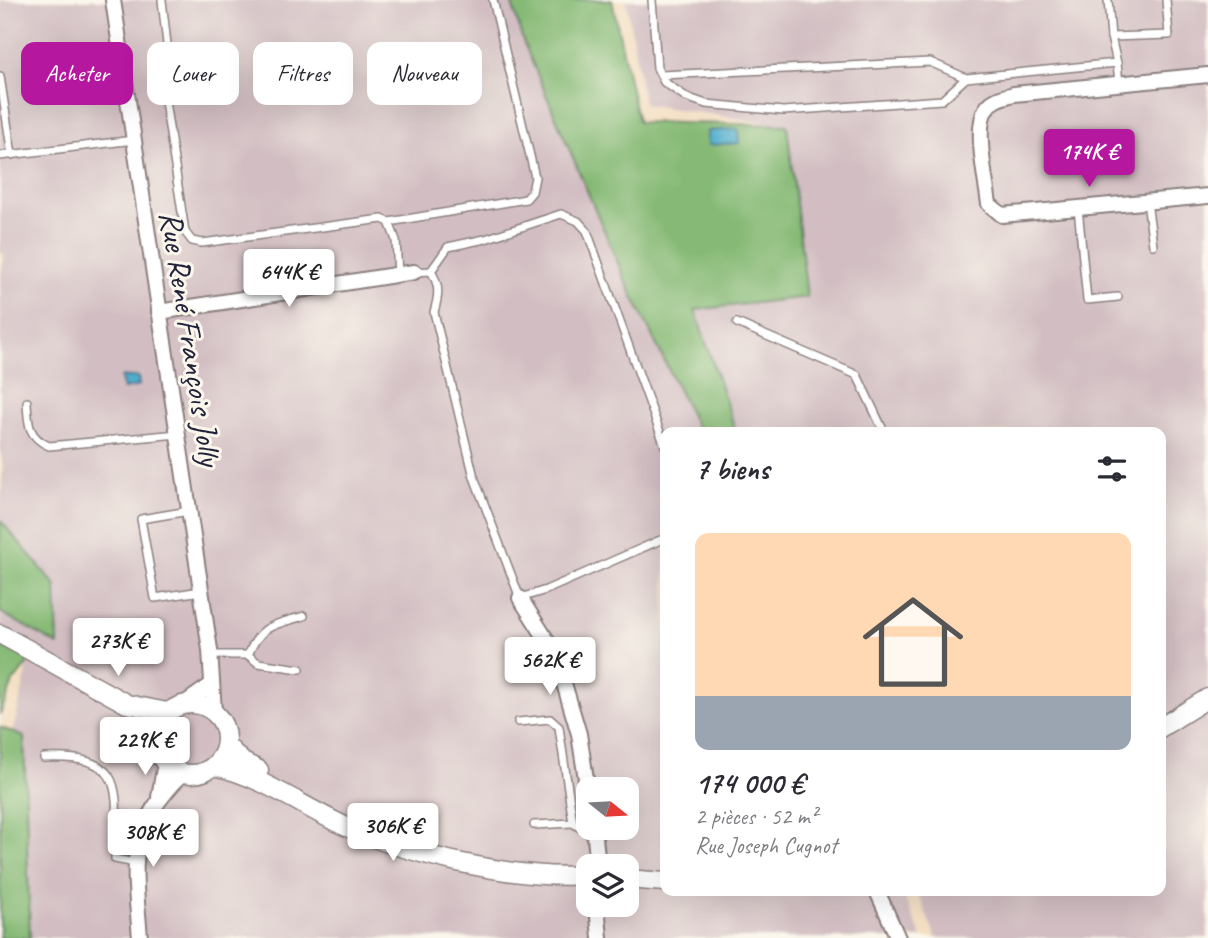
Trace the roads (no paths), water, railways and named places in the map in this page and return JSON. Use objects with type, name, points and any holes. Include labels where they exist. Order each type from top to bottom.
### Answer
[{"type":"street","name":"Rue René François Jolly","points":[[113,0],[201,591],[210,655],[214,712]]},
{"type":"street","points":[[1208,75],[1014,94],[996,99],[986,108],[980,122],[989,204],[1002,215],[1208,196]]},
{"type":"street","points":[[159,312],[414,272]]},
{"type":"street","points":[[520,598],[555,653],[579,734],[586,777]]},
{"type":"street","points":[[0,634],[93,688],[127,704],[167,712]]},
{"type":"street","points":[[156,738],[161,720],[167,712],[211,685]]},
{"type":"street","points":[[1166,724],[1208,698]]},
{"type":"street","points":[[184,704],[195,703],[214,712],[224,727],[226,745],[214,766]]},
{"type":"street","points":[[127,704],[144,720],[156,738],[165,763],[159,798]]},
{"type":"street","points":[[226,745],[243,762],[335,810],[389,832],[495,860],[576,872]]},
{"type":"street","points":[[165,763],[183,773],[194,774],[214,766],[236,771],[350,829],[422,853],[465,863],[560,877],[576,876]]},
{"type":"street","points":[[140,938],[136,863],[138,838],[159,798],[183,773]]},
{"type":"street","points":[[639,880],[660,882]]},
{"type":"street","points":[[879,896],[898,938]]},
{"type":"street","points":[[598,917],[600,938]]},
{"type":"lane","points":[[162,0],[169,62],[163,88],[185,232],[189,239],[202,243],[382,219],[389,222],[526,199],[533,192],[535,177],[494,0]]},
{"type":"lane","points":[[652,0],[657,68],[664,82],[686,97],[706,104],[783,111],[942,100],[966,78]]},
{"type":"lane","points":[[1108,0],[1119,84]]},
{"type":"lane","points":[[1111,37],[1169,35],[1167,0]]},
{"type":"lane","points":[[661,75],[930,62],[966,78],[1117,63]]},
{"type":"lane","points":[[0,76],[12,155]]},
{"type":"lane","points":[[0,156],[134,140]]},
{"type":"lane","points":[[1147,202],[1153,246]]},
{"type":"lane","points":[[1078,208],[1087,300],[1118,297]]},
{"type":"lane","points":[[431,271],[448,247],[485,239],[561,214],[578,220],[587,230],[660,432]]},
{"type":"lane","points":[[389,222],[396,240],[398,274]]},
{"type":"lane","points":[[414,272],[431,271]]},
{"type":"lane","points":[[431,271],[438,282],[439,295],[435,312],[474,477],[520,598],[558,585],[660,540]]},
{"type":"lane","points":[[737,323],[858,375],[882,427]]},
{"type":"lane","points":[[27,402],[29,429],[36,440],[49,446],[178,434]]},
{"type":"lane","points":[[189,511],[141,519],[155,598],[201,591]]},
{"type":"lane","points":[[248,655],[256,636],[268,627],[304,616]]},
{"type":"lane","points":[[210,655],[248,655],[258,663],[300,668]]},
{"type":"lane","points":[[518,722],[550,719],[559,727],[573,823]]},
{"type":"lane","points":[[44,758],[73,757],[91,760],[107,771],[116,790],[115,859],[136,863]]},
{"type":"lane","points":[[534,825],[576,824]]},
{"type":"water","points":[[738,129],[739,143],[708,145],[707,131]]},
{"type":"water","points":[[121,377],[138,377],[139,386],[123,389]]}]
